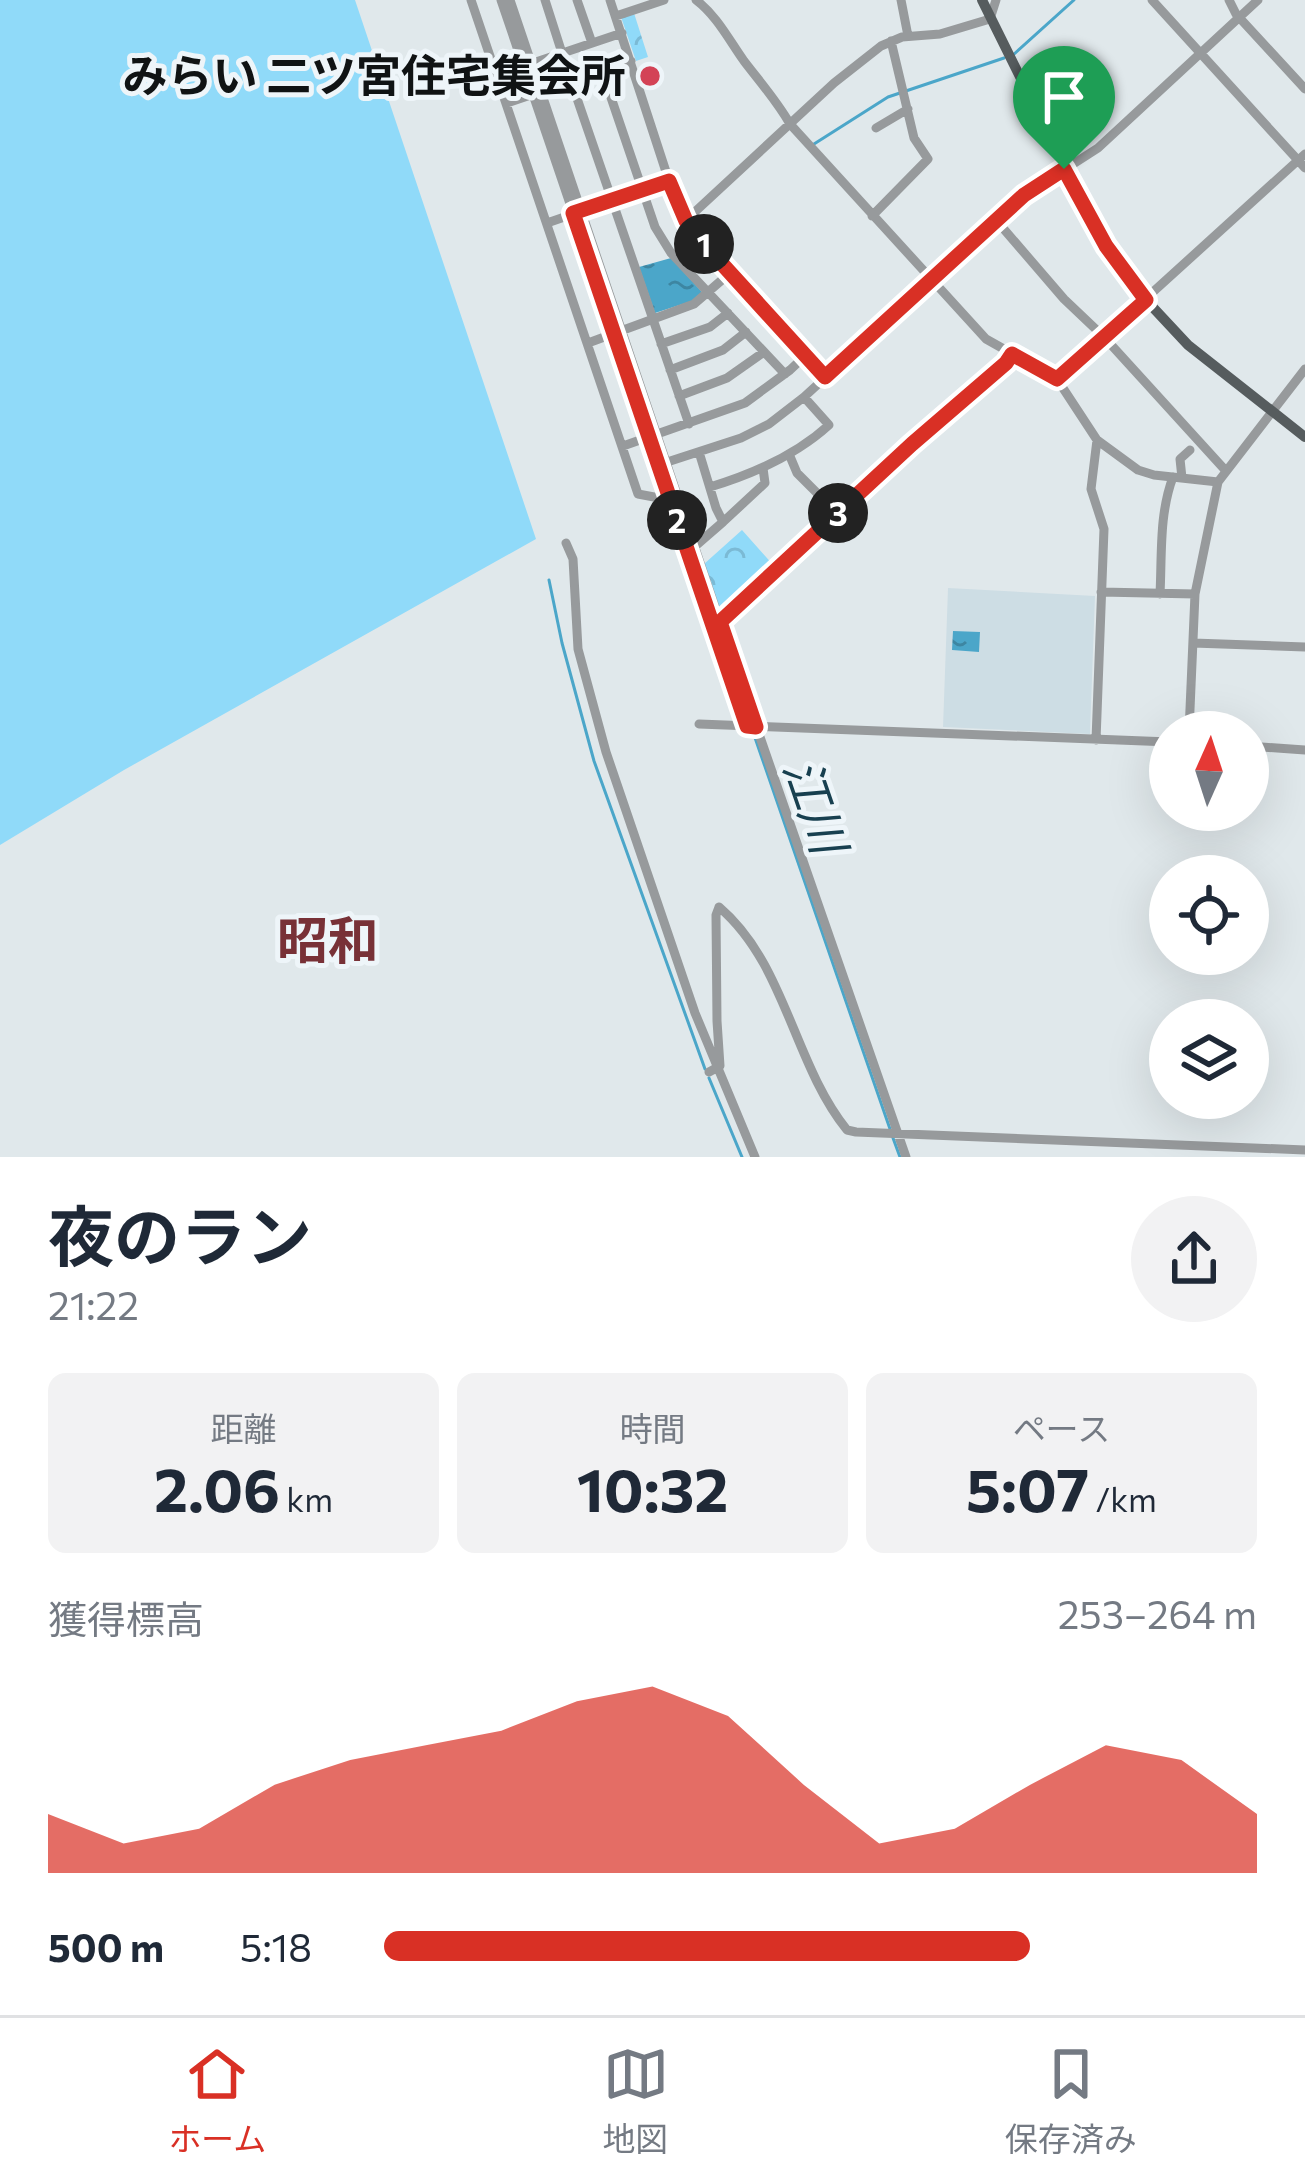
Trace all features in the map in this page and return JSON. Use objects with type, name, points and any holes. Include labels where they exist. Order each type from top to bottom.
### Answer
[{"type":"main road","points":[[982,0],[1106,246],[1146,300],[1188,345],[1305,437]]},
{"type":"street","points":[[471,0],[638,494],[670,500]]},
{"type":"street","points":[[506,0],[893,1133],[907,1157]]},
{"type":"street","points":[[545,0],[562,53]]},
{"type":"street","points":[[577,0],[592,43]]},
{"type":"street","points":[[610,0],[686,221],[825,377]]},
{"type":"street","points":[[616,16],[664,0]]},
{"type":"street","points":[[696,0],[790,124],[986,339],[1057,379],[1097,440],[1138,470],[1217,482]]},
{"type":"street","points":[[901,0],[908,36]]},
{"type":"street","points":[[686,221],[834,83],[881,46],[990,19],[996,0]]},
{"type":"street","points":[[1057,379],[1302,161],[1152,0]]},
{"type":"street","points":[[1229,0],[1305,89]]},
{"type":"street","points":[[662,463],[741,438],[804,397],[1024,195],[1098,148],[1258,0]]},
{"type":"street","points":[[527,64],[622,33]]},
{"type":"street","points":[[872,216],[928,159],[916,142],[891,41]]},
{"type":"street","points":[[507,103],[631,61]]},
{"type":"street","points":[[602,71],[655,227],[785,374]]},
{"type":"street","points":[[571,81],[688,424]]},
{"type":"street","points":[[877,128],[908,109]]},
{"type":"street","points":[[547,223],[669,181]]},
{"type":"street","points":[[996,220],[1226,471]]},
{"type":"street","points":[[587,343],[694,304],[730,273]]},
{"type":"street","points":[[661,344],[710,327],[728,313]]},
{"type":"street","points":[[670,370],[723,350],[746,332]]},
{"type":"street","points":[[679,396],[727,378],[764,352]]},
{"type":"street","points":[[720,622],[1012,354]]},
{"type":"street","points":[[623,446],[751,399],[806,355]]},
{"type":"street","points":[[1190,711],[1195,594],[1217,482],[1305,369]]},
{"type":"street","points":[[710,487],[764,468],[829,425],[804,397]]},
{"type":"street","points":[[751,399],[765,426]]},
{"type":"street","points":[[1096,740],[1104,529],[1091,490],[1097,440]]},
{"type":"street","points":[[1160,594],[1168,491],[1178,478],[1180,459],[1190,450]]},
{"type":"street","points":[[699,452],[723,522]]},
{"type":"street","points":[[789,454],[797,473],[838,514]]},
{"type":"street","points":[[662,463],[670,500],[720,622],[752,726]]},
{"type":"street","points":[[691,548],[765,483],[764,468]]},
{"type":"street","points":[[566,543],[572,559],[578,649],[606,752],[713,1070],[755,1157]]},
{"type":"street","points":[[1101,592],[1195,594]]},
{"type":"street","points":[[1192,643],[1305,647]]},
{"type":"street","points":[[699,724],[1149,741]]},
{"type":"street","points":[[1269,747],[1305,750]]},
{"type":"street","points":[[713,1070],[720,1066],[719,907],[757,951],[821,1090],[847,1130],[1305,1150]]},
{"type":"street","points":[[1079,1157],[1080,1141]]},
{"type":"shaded area","points":[[948,588],[1095,596],[1090,734],[943,727]]},
{"type":"green space","points":[[0,0],[355,0],[536,539],[124,770],[0,845]]},
{"type":"green space","points":[[634,13],[648,57],[636,61],[621,17]]},
{"type":"green space","points":[[742,530],[775,567],[721,618],[704,564]]},
{"type":"water","points":[[671,258],[702,292],[692,301],[655,313],[639,267]]},
{"type":"water","points":[[953,631],[980,632],[979,652],[952,650]]},
{"type":"waterway","points":[[1013,55],[1074,0]]},
{"type":"waterway","points":[[814,144],[888,97],[1004,58]]},
{"type":"waterway","points":[[549,580],[594,761],[705,1069]]},
{"type":"waterway","name":"江川","points":[[752,729],[890,1129]]},
{"type":"waterway","points":[[709,1078],[742,1157]]},
{"type":"waterway","name":"江川","points":[[893,1138],[900,1157]]},
{"type":"place","name":"みらい 二ツ宮住宅集会所","points":[[650,76]]},
{"type":"district","name":"昭和","points":[[328,941]]},
{"type":"route","points":[[1064,169],[1106,246],[1146,300],[1057,379],[1012,354],[720,622],[756,727],[747,726],[573,213],[669,181],[693,232],[825,377],[1024,195],[1064,169]]}]
